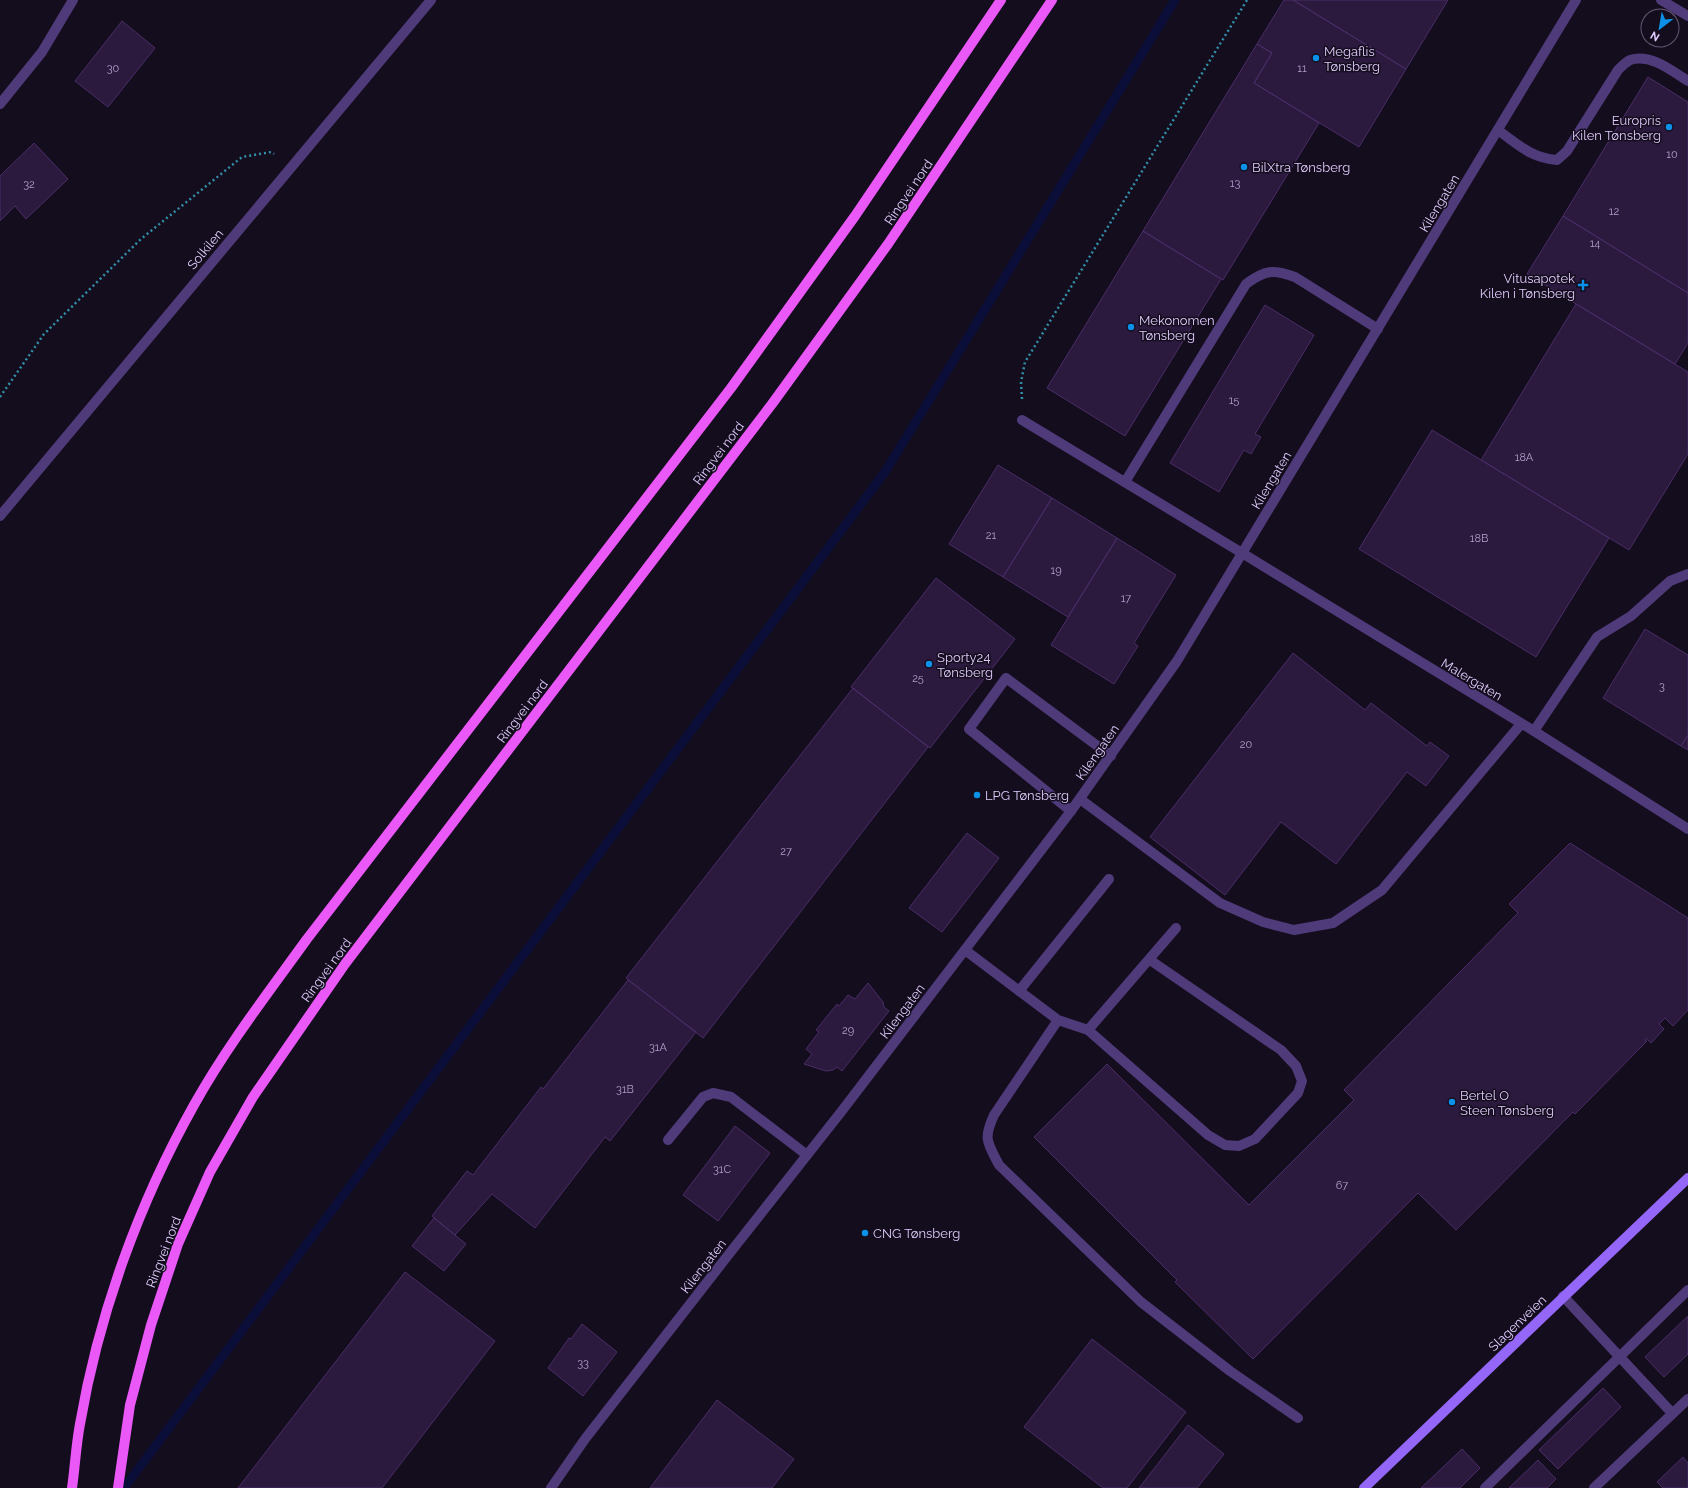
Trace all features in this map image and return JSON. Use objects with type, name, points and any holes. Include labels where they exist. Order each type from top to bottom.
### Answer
[{"type":"main road","points":[[72,1488],[80,1425],[96,1352],[117,1280],[154,1181],[194,1104],[241,1030],[307,938],[731,388],[854,216],[1001,0]]},
{"type":"main road","name":"Ringvei nord","points":[[118,1488],[130,1405],[150,1325],[178,1244],[210,1172],[252,1097],[345,964],[777,398],[888,244],[1052,0]]},
{"type":"main road","name":"Slagenveien","points":[[1364,1488],[1688,1178]]},
{"type":"street","points":[[0,104],[42,52],[73,0]]},
{"type":"street","name":"Solkilen","points":[[0,516],[431,0]]},
{"type":"street","name":"Kilengaten","points":[[551,1488],[595,1427],[807,1155],[1071,811],[1177,661],[1499,131],[1576,0]]},
{"type":"street","points":[[1660,0],[1688,16]]},
{"type":"street","points":[[1499,131],[1530,153],[1543,159],[1557,160],[1567,151],[1618,70],[1629,60],[1642,59],[1658,63],[1688,81]]},
{"type":"street","points":[[1125,482],[1246,284],[1257,276],[1269,271],[1281,272],[1295,277],[1378,329]]},
{"type":"street","name":"Malergaten","points":[[1022,420],[1534,731],[1688,829]]},
{"type":"street","points":[[1534,731],[1597,637],[1631,616],[1670,581],[1688,574]]},
{"type":"street","points":[[1071,811],[969,729],[997,690],[1006,678],[1111,756]]},
{"type":"street","points":[[1080,799],[1220,903],[1263,922],[1294,930],[1333,923],[1382,890],[1521,724]]},
{"type":"street","points":[[1019,991],[1109,879]]},
{"type":"street","points":[[1088,1030],[1150,960],[1176,928]]},
{"type":"street","points":[[965,950],[1058,1020],[1088,1030],[1208,1135],[1225,1145],[1238,1146],[1255,1139],[1298,1093],[1302,1081],[1296,1066],[1281,1050],[1150,960]]},
{"type":"street","points":[[1058,1020],[994,1114],[987,1131],[989,1146],[999,1165],[1142,1302],[1230,1371],[1298,1418]]},
{"type":"street","points":[[668,1140],[703,1097],[713,1093],[731,1097],[807,1155]]},
{"type":"street","points":[[1485,1488],[1688,1290]]},
{"type":"street","points":[[1563,1296],[1618,1357],[1672,1413]]},
{"type":"street","points":[[1594,1488],[1688,1398]]},
{"type":"path","points":[[1022,420],[1021,382],[1025,362],[1246,0]]},
{"type":"path","points":[[0,397],[44,334],[141,239],[242,157],[271,152],[293,164]]},
{"type":"building","points":[[1284,0],[1293,0],[1406,69],[1359,147],[1254,83],[1272,53],[1257,44]]},
{"type":"building","points":[[1293,0],[1448,0],[1406,69]]},
{"type":"building","points":[[122,21],[155,48],[108,107],[75,81]]},
{"type":"building","points":[[1257,44],[1272,53],[1254,83],[1319,123],[1223,280],[1143,231]]},
{"type":"building","points":[[1648,77],[1688,102],[1688,293],[1563,216]]},
{"type":"building","points":[[34,143],[68,179],[26,219],[15,206],[0,221],[0,176]]},
{"type":"building","points":[[1563,216],[1688,293],[1688,343],[1675,364],[1527,274]]},
{"type":"building","points":[[1143,231],[1221,279],[1125,436],[1047,388]]},
{"type":"building","points":[[1576,304],[1688,372],[1688,454],[1629,550],[1481,460]]},
{"type":"building","points":[[1265,305],[1314,335],[1255,434],[1261,437],[1251,454],[1244,450],[1219,492],[1170,463]]},
{"type":"building","points":[[1432,430],[1609,538],[1536,657],[1359,549]]},
{"type":"building","points":[[998,465],[1052,498],[1003,577],[949,544]]},
{"type":"building","points":[[1052,498],[1117,538],[1068,617],[1003,577]]},
{"type":"building","points":[[1117,538],[1176,575],[1134,643],[1138,646],[1114,684],[1051,645]]},
{"type":"building","points":[[936,578],[1015,639],[930,748],[851,687]]},
{"type":"building","points":[[1645,629],[1688,655],[1688,735],[1681,746],[1603,698]]},
{"type":"building","points":[[1293,653],[1365,710],[1371,703],[1427,746],[1430,742],[1449,756],[1426,786],[1407,772],[1336,864],[1281,822],[1225,895],[1150,837]]},
{"type":"building","points":[[853,688],[928,747],[703,1038],[626,978]]},
{"type":"building","points":[[1688,735],[1688,750],[1681,746]]},
{"type":"building","points":[[967,833],[999,858],[942,932],[909,908]]},
{"type":"building","points":[[1570,843],[1688,918],[1688,1010],[1673,1026],[1665,1018],[1659,1024],[1664,1029],[1651,1043],[1646,1038],[1645,1040],[1647,1041],[1575,1114],[1573,1112],[1456,1230],[1418,1193],[1253,1359],[1175,1282],[1177,1280],[1034,1137],[1107,1064],[1249,1205],[1354,1100],[1344,1090],[1518,913],[1509,904]]},
{"type":"building","points":[[628,980],[696,1032],[610,1141],[605,1137],[535,1228],[492,1194],[455,1235],[432,1216],[467,1171],[473,1175],[541,1087],[543,1089]]},
{"type":"building","points":[[868,983],[883,1002],[884,1007],[889,1011],[842,1071],[837,1067],[833,1070],[826,1071],[804,1064],[812,1054],[806,1049],[819,1032],[816,1030],[837,1004],[839,1006],[848,995],[855,999]]},
{"type":"building","points":[[735,1126],[770,1153],[718,1221],[683,1195]]},
{"type":"building","points":[[434,1218],[466,1244],[444,1271],[412,1246]]},
{"type":"building","points":[[405,1272],[495,1341],[382,1488],[238,1488]]},
{"type":"building","points":[[1688,1316],[1688,1354],[1664,1377],[1645,1357]]},
{"type":"building","points":[[582,1324],[617,1352],[583,1396],[548,1368],[569,1338],[571,1339]]},
{"type":"building","points":[[1092,1339],[1186,1412],[1127,1488],[1103,1488],[1024,1427]]},
{"type":"building","points":[[1603,1388],[1621,1407],[1558,1469],[1539,1450]]},
{"type":"building","points":[[717,1400],[794,1459],[772,1488],[650,1488]]},
{"type":"building","points":[[1188,1425],[1224,1454],[1197,1488],[1139,1488]]},
{"type":"building","points":[[1462,1449],[1480,1468],[1460,1488],[1421,1488]]},
{"type":"building","points":[[1683,1457],[1688,1463],[1688,1488],[1663,1488],[1657,1482]]},
{"type":"building","points":[[1538,1460],[1556,1479],[1547,1488],[1509,1488]]},
{"type":"waterway","points":[[124,1488],[885,472],[1175,0]]},
{"type":"place","name":"Megaflis Tønsberg","points":[[1316,58]]},
{"type":"place","name":"Europris Kilen Tønsberg","points":[[1669,127]]},
{"type":"place","name":"BilXtra Tønsberg","points":[[1244,167]]},
{"type":"place","name":"Vitusapotek Kilen i Tønsberg","points":[[1583,285]]},
{"type":"place","name":"Mekonomen Tønsberg","points":[[1131,327]]},
{"type":"place","name":"Sporty24 Tønsberg","points":[[929,664]]},
{"type":"place","name":"LPG Tønsberg","points":[[977,795]]},
{"type":"place","name":"Bertel O Steen Tønsberg","points":[[1452,1102]]},
{"type":"place","name":"CNG Tønsberg","points":[[865,1233]]}]
